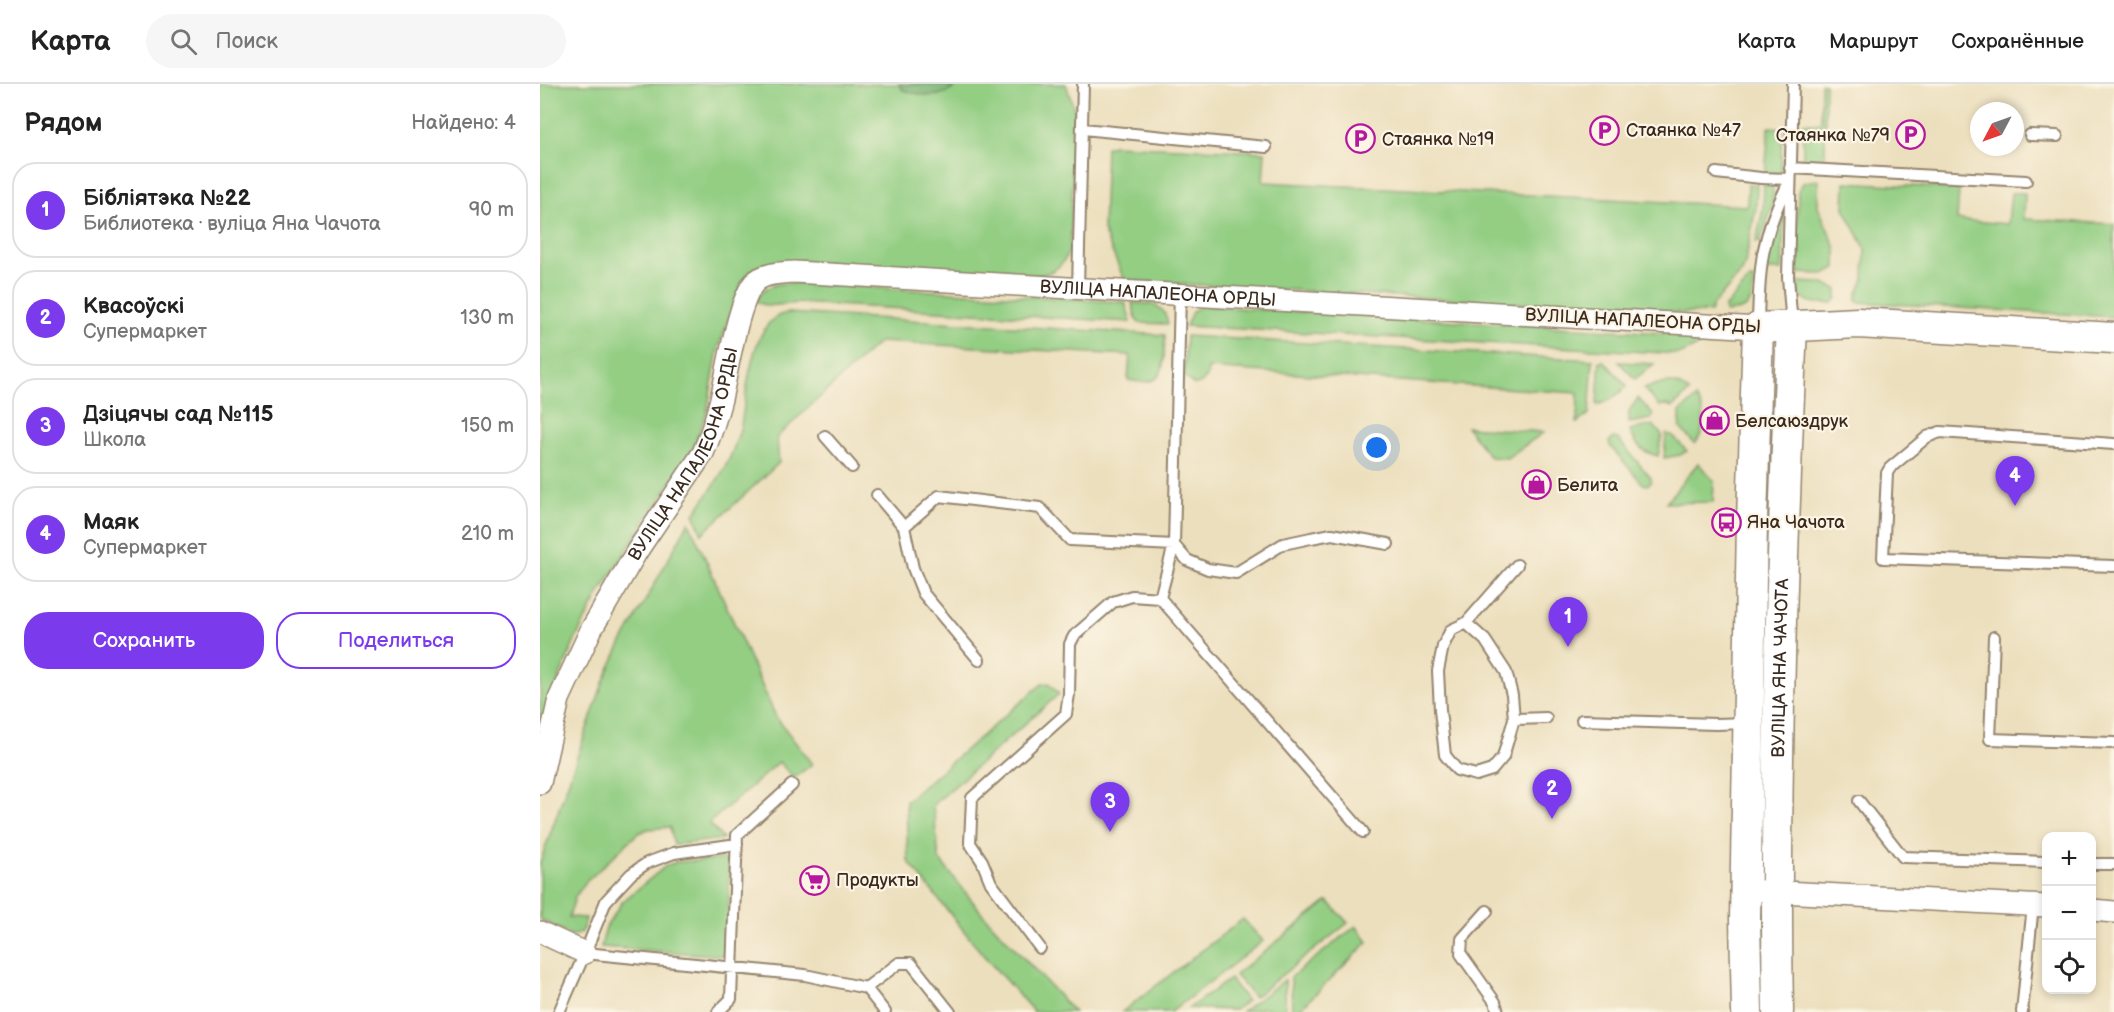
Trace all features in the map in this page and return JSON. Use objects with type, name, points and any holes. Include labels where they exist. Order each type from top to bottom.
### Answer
[{"type":"main road","name":"ВУЛІЦА НАПАЛЕОНА ОРДЫ","points":[[1758,328],[1858,323],[2114,338]]},
{"type":"main road","name":"ВУЛІЦА ЯНА ЧАЧОТА","points":[[1747,1012],[1745,890],[1765,723],[1785,500],[1792,326]]},
{"type":"main road","name":"ВУЛІЦА ЯНА ЧАЧОТА","points":[[1758,328],[1753,486],[1765,723],[1777,891],[1778,1012]]},
{"type":"street","name":"ВУЛІЦА НАПАЛЕОНА ОРДЫ","points":[[540,783],[559,699],[591,630],[637,551],[704,453],[721,399],[728,355],[736,327],[749,290],[763,277],[794,272],[1758,328]]},
{"type":"street","points":[[1745,890],[2040,906]]},
{"type":"street","points":[[2096,910],[2114,912]]},
{"type":"street","points":[[540,932],[585,953]]},
{"type":"lane","points":[[1078,288],[1083,84]]},
{"type":"lane","points":[[1792,326],[1788,277],[1793,84]]},
{"type":"lane","points":[[1083,129],[1266,147]]},
{"type":"lane","points":[[2030,135],[2057,136]]},
{"type":"lane","points":[[1716,173],[1761,178],[1790,176],[2026,181]]},
{"type":"lane","points":[[1758,328],[1759,276],[1765,241],[1773,213],[1790,176]]},
{"type":"lane","points":[[1160,598],[1174,545],[1180,294]]},
{"type":"lane","points":[[2114,444],[1940,432],[1927,437],[1887,473],[1883,558],[2114,566]]},
{"type":"lane","points":[[825,436],[852,467]]},
{"type":"lane","points":[[877,495],[904,527],[913,568],[923,593],[979,660]]},
{"type":"lane","points":[[904,527],[939,496],[1040,508],[1070,540],[1174,545],[1187,560],[1208,569],[1236,573],[1283,544],[1311,538],[1332,534],[1388,544]]},
{"type":"lane","points":[[1466,623],[1485,640],[1506,672],[1512,695],[1514,719],[1503,757],[1492,770],[1476,775],[1457,770],[1445,755],[1438,671],[1443,645],[1451,630],[1466,623],[1517,565]]},
{"type":"lane","points":[[1040,948],[991,883],[982,861],[970,843],[972,798],[1066,714],[1069,694],[1070,644],[1074,636],[1113,602],[1132,596],[1160,598],[1363,832]]},
{"type":"lane","points":[[1994,636],[1990,740],[2114,743]]},
{"type":"lane","points":[[1514,719],[1546,718]]},
{"type":"lane","points":[[1582,720],[1705,724],[1765,723]]},
{"type":"lane","points":[[718,1012],[731,999],[737,835],[792,785]]},
{"type":"lane","points":[[1859,801],[1903,857],[2042,862]]},
{"type":"lane","points":[[559,1012],[606,901],[631,874],[647,863],[674,853],[737,844]]},
{"type":"lane","points":[[2096,864],[2114,864]]},
{"type":"lane","points":[[2022,1012],[2040,906]]},
{"type":"lane","points":[[1487,911],[1462,939],[1461,954],[1495,1002],[1498,1012]]},
{"type":"lane","points":[[585,953],[805,975],[866,988],[885,1012]]},
{"type":"lane","points":[[866,988],[899,963],[911,963],[950,1012]]},
{"type":"green space","points":[[540,84],[1066,84],[1075,112],[1070,249],[1061,264],[1049,273],[1038,275],[798,261],[759,266],[750,272],[741,284],[718,349],[707,412],[693,448],[600,592],[576,638],[551,698],[540,734]]},
{"type":"green space","points":[[899,84],[958,84],[945,93],[932,96],[903,90]]},
{"type":"green space","points":[[1821,84],[1825,84],[1825,161],[1803,161],[1803,123],[1821,123]]},
{"type":"green space","points":[[1769,127],[1782,128],[1781,174],[1765,174]]},
{"type":"green space","points":[[1113,145],[1265,152],[1263,182],[1747,206],[1748,184],[1757,185],[1756,207],[1742,272],[1713,305],[1710,312],[1688,313],[1134,281],[1124,279],[1103,230],[1106,147]]},
{"type":"green space","points":[[1818,180],[1818,206],[1836,249],[1836,268],[1824,274],[1796,273],[1798,191],[1804,182]]},
{"type":"green space","points":[[1845,182],[1959,189],[1957,220],[2008,224],[2011,193],[2025,193],[2024,219],[2114,224],[2114,317],[1857,302],[1864,279],[1865,248],[1844,208]]},
{"type":"green space","points":[[1764,185],[1771,185],[1773,197],[1760,242],[1756,242],[1763,209]]},
{"type":"green space","points":[[1781,215],[1784,217],[1782,270],[1766,270],[1767,255]]},
{"type":"green space","points":[[1750,279],[1753,279],[1753,288],[1749,304],[1741,310],[1725,312],[1725,307]]},
{"type":"green space","points":[[1796,282],[1820,283],[1837,289],[1837,298],[1833,303],[1808,301],[1799,295]]},
{"type":"green space","points":[[793,283],[1125,302],[1131,322],[798,303],[766,306],[756,301],[767,288]]},
{"type":"green space","points":[[1132,303],[1151,304],[1160,308],[1168,324],[1139,323]]},
{"type":"green space","points":[[1201,306],[1701,337],[1698,346],[1681,354],[1186,326],[1192,312]]},
{"type":"green space","points":[[788,313],[1165,335],[1163,365],[1157,378],[1141,382],[1128,380],[1130,355],[879,342],[777,437],[779,463],[702,534],[694,514],[731,455],[741,425],[748,378],[758,342],[765,328],[775,317]]},
{"type":"green space","points":[[1186,336],[1593,360],[1589,414],[1577,423],[1578,393],[1208,368],[1207,377],[1200,384],[1194,385],[1184,376]]},
{"type":"green space","points":[[1600,361],[1604,361],[1627,386],[1612,399],[1597,405]]},
{"type":"green space","points":[[1619,362],[1654,364],[1635,379]]},
{"type":"green space","points":[[1671,383],[1689,392],[1673,407],[1659,406],[1644,389],[1657,384]]},
{"type":"green space","points":[[1638,398],[1653,415],[1651,419],[1629,423],[1629,411]]},
{"type":"green space","points":[[1696,398],[1702,409],[1703,427],[1695,444],[1680,428],[1680,412]]},
{"type":"green space","points":[[1653,425],[1662,435],[1658,456],[1640,447],[1630,430]]},
{"type":"green space","points":[[1467,427],[1544,432],[1507,458],[1490,457]]},
{"type":"green space","points":[[1666,434],[1672,435],[1687,451],[1664,458]]},
{"type":"green space","points":[[1613,438],[1618,439],[1651,478],[1651,482],[1647,485],[1643,484],[1611,447],[1609,442]]},
{"type":"green space","points":[[1698,463],[1714,481],[1713,502],[1666,503]]},
{"type":"green space","points":[[689,522],[776,717],[812,764],[794,778],[779,762],[709,823],[723,839],[674,845],[670,827],[648,829],[637,834],[585,883],[575,897],[569,917],[586,918],[582,932],[571,935],[540,919],[540,863],[604,680],[618,650]]},
{"type":"green space","points":[[1049,683],[1059,694],[933,805],[939,859],[981,912],[1074,1012],[1034,1012],[984,956],[908,861],[906,801],[1042,684]]},
{"type":"green space","points":[[725,859],[729,866],[728,956],[601,947],[606,927],[622,902],[667,865],[677,862]]},
{"type":"green space","points":[[1328,901],[1348,923],[1254,997],[1235,975]]},
{"type":"green space","points":[[1243,919],[1263,941],[1171,1012],[1122,1012]]},
{"type":"green space","points":[[1356,926],[1368,942],[1297,1012],[1292,1012],[1291,977]]},
{"type":"green space","points":[[1230,979],[1247,1001],[1234,1010],[1189,1008]]},
{"type":"green space","points":[[1285,980],[1285,1012],[1274,1012],[1264,1008],[1241,1012]]},
{"type":"place","name":"Стаянка №47","points":[[1605,130]]},
{"type":"place","name":"Стаянка №79","points":[[1911,135]]},
{"type":"place","name":"Стаянка №19","points":[[1361,139]]},
{"type":"place","name":"Белсаюздрук","points":[[1714,421]]},
{"type":"place","name":"Белита","points":[[1536,485]]},
{"type":"place","name":"Маяк","points":[[2015,506]]},
{"type":"place","name":"Яна Чачота","points":[[1726,522]]},
{"type":"place","name":"Бібліятэка №22","points":[[1568,647]]},
{"type":"place","name":"Квасоўскі","points":[[1552,819]]},
{"type":"place","name":"Дзіцячы сад №115","points":[[1110,832]]},
{"type":"place","name":"Продукты","points":[[815,880]]}]
